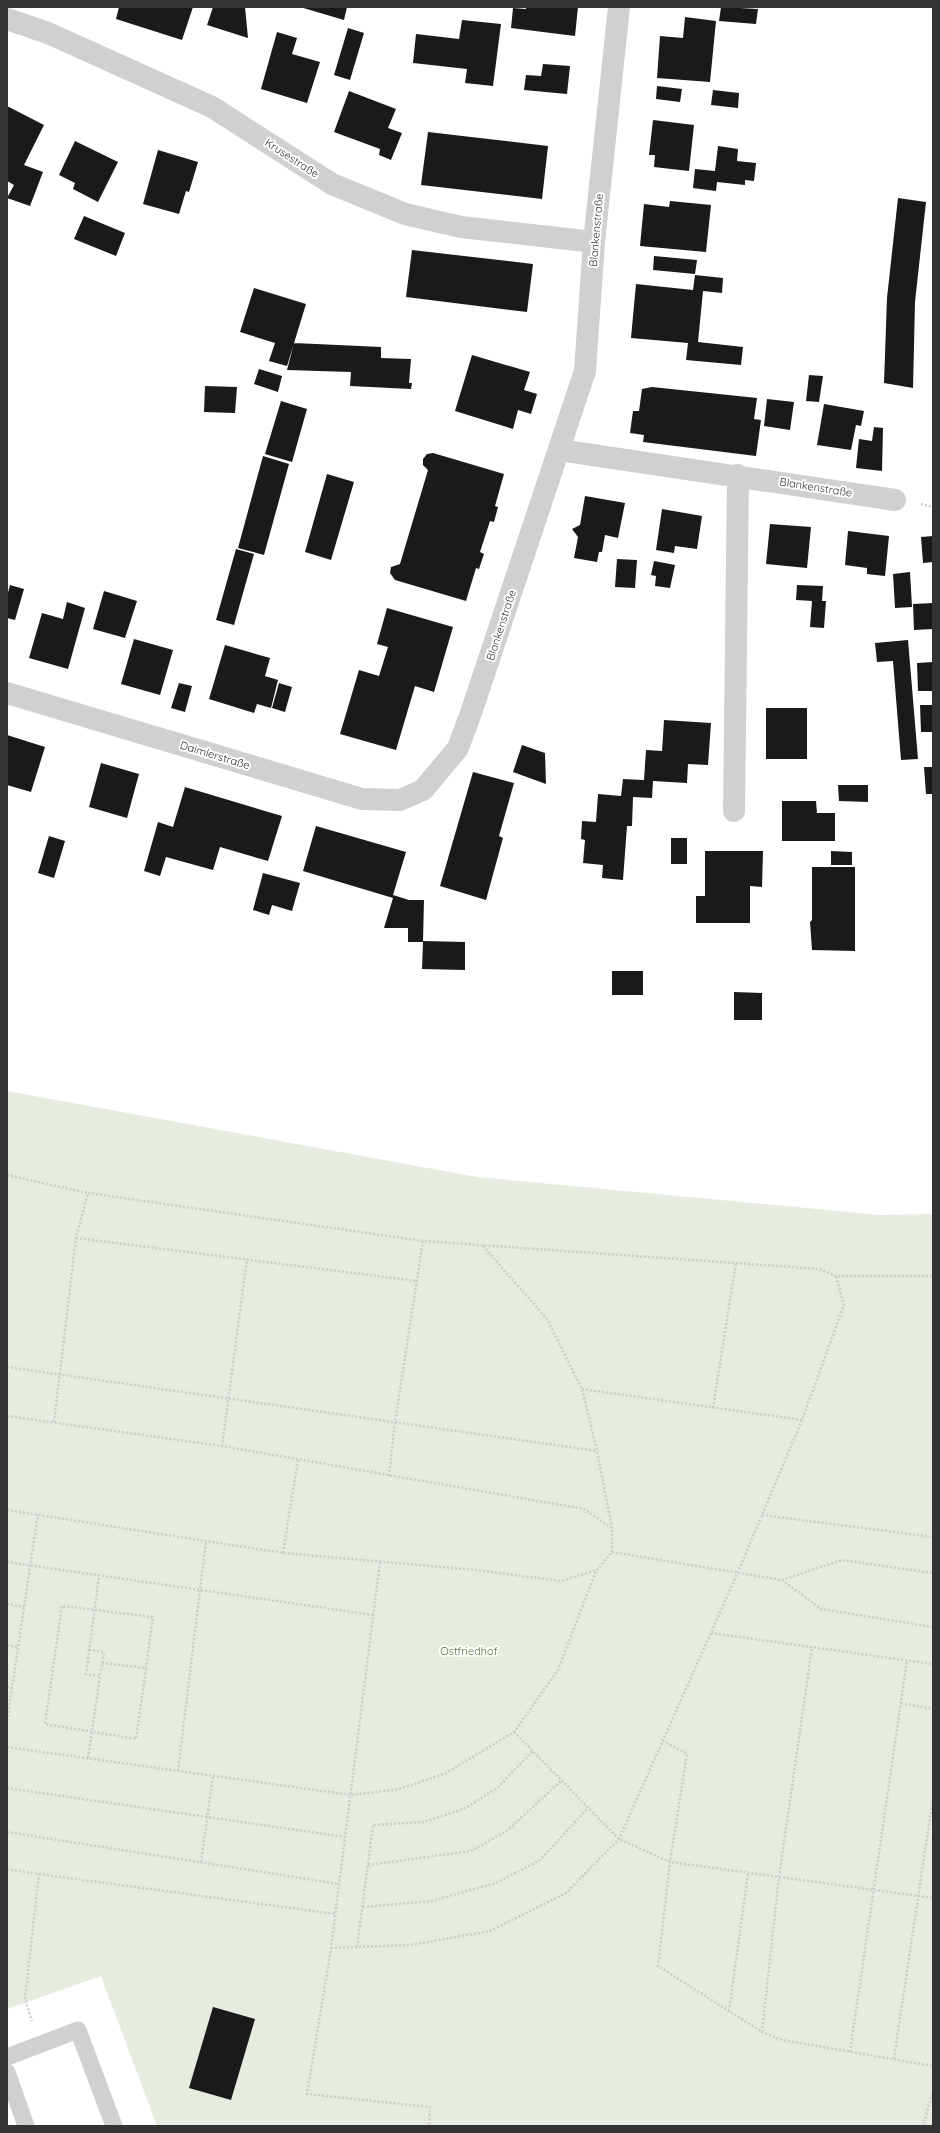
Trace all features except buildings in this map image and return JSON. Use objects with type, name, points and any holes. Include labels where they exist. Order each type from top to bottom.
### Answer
[{"type":"street","name":"Blankenstraße","points":[[423,790],[458,748],[585,371],[594,242],[619,7]]},
{"type":"street","name":"Krusestraße","points":[[7,19],[48,33],[212,107],[332,184],[405,214],[461,227],[594,242]]},
{"type":"street","name":"Blankenstraße","points":[[559,450],[738,475],[895,500]]},
{"type":"street","points":[[734,811],[738,475]]},
{"type":"street","name":"Daimlerstraße","points":[[7,693],[362,799],[400,800],[423,790]]},
{"type":"lane","points":[[7,2056],[78,2030],[114,2126]]},
{"type":"lane","points":[[7,2072],[26,2126]]},
{"type":"path","points":[[7,1175],[88,1192],[423,1241],[820,1269],[836,1276],[933,1276]]},
{"type":"path","points":[[54,1422],[76,1238],[88,1192]]},
{"type":"path","points":[[76,1238],[417,1281]]},
{"type":"path","points":[[389,1476],[395,1422],[423,1241]]},
{"type":"path","points":[[7,1747],[351,1795],[399,1789],[446,1773],[514,1732],[558,1670],[596,1570],[612,1552],[612,1528],[597,1451],[582,1389],[547,1319],[483,1246]]},
{"type":"path","points":[[222,1446],[247,1259]]},
{"type":"path","points":[[714,1408],[736,1262]]},
{"type":"path","points":[[331,1948],[410,1945],[490,1931],[566,1893],[619,1840],[738,1572],[802,1420],[844,1305],[836,1276]]},
{"type":"path","points":[[7,1367],[597,1451]]},
{"type":"path","points":[[582,1389],[802,1420]]},
{"type":"path","points":[[7,1416],[222,1446],[584,1509],[612,1528]]},
{"type":"path","points":[[283,1553],[298,1460]]},
{"type":"path","points":[[7,1510],[283,1553],[476,1570],[561,1581],[596,1570]]},
{"type":"path","points":[[7,1721],[38,1514]]},
{"type":"path","points":[[762,1515],[933,1537]]},
{"type":"path","points":[[178,1771],[206,1541]]},
{"type":"path","points":[[612,1552],[782,1580],[821,1609],[933,1627]]},
{"type":"path","points":[[782,1580],[842,1560],[933,1573]]},
{"type":"path","points":[[7,1562],[373,1615]]},
{"type":"path","points":[[380,1562],[331,1948],[307,2094],[430,2107],[429,2126]]},
{"type":"path","points":[[99,1576],[86,1674],[100,1676]]},
{"type":"path","points":[[7,1604],[24,1607]]},
{"type":"path","points":[[62,1606],[94,1609],[153,1618],[146,1668],[136,1739],[45,1724],[62,1606]]},
{"type":"path","points":[[710,1633],[933,1664]]},
{"type":"path","points":[[7,1645],[18,1647]]},
{"type":"path","points":[[762,2032],[779,1877],[812,1647]]},
{"type":"path","points":[[88,1758],[104,1652],[89,1650]]},
{"type":"path","points":[[850,2052],[907,1660]]},
{"type":"path","points":[[102,1663],[146,1668]]},
{"type":"path","points":[[7,1687],[12,1688]]},
{"type":"path","points":[[901,1703],[933,1709]]},
{"type":"path","points":[[514,1732],[619,1840],[670,1862],[748,1874],[933,1898]]},
{"type":"path","points":[[663,1741],[687,1754],[670,1862],[658,1966],[762,2032],[782,2040],[933,2066]]},
{"type":"path","points":[[357,1947],[374,1825],[424,1822],[464,1809],[497,1788],[533,1751]]},
{"type":"path","points":[[201,1862],[206,1816],[213,1776]]},
{"type":"path","points":[[368,1866],[471,1851],[508,1830],[562,1780]]},
{"type":"path","points":[[7,1788],[345,1837]]},
{"type":"path","points":[[894,2059],[920,1896],[933,1797]]},
{"type":"path","points":[[363,1907],[432,1901],[496,1882],[540,1860],[588,1808]]},
{"type":"path","points":[[7,1832],[339,1884]]},
{"type":"path","points":[[7,1869],[335,1914]]},
{"type":"path","points":[[39,1874],[25,1999],[41,2044]]},
{"type":"path","points":[[729,2011],[748,1874]]},
{"type":"path","points":[[924,2126],[933,2091]]},
{"type":"green space","name":"Ostfriedhof","points":[[7,1091],[477,1177],[880,1215],[933,1214],[933,2126],[157,2126],[101,1976],[7,2009]]}]
